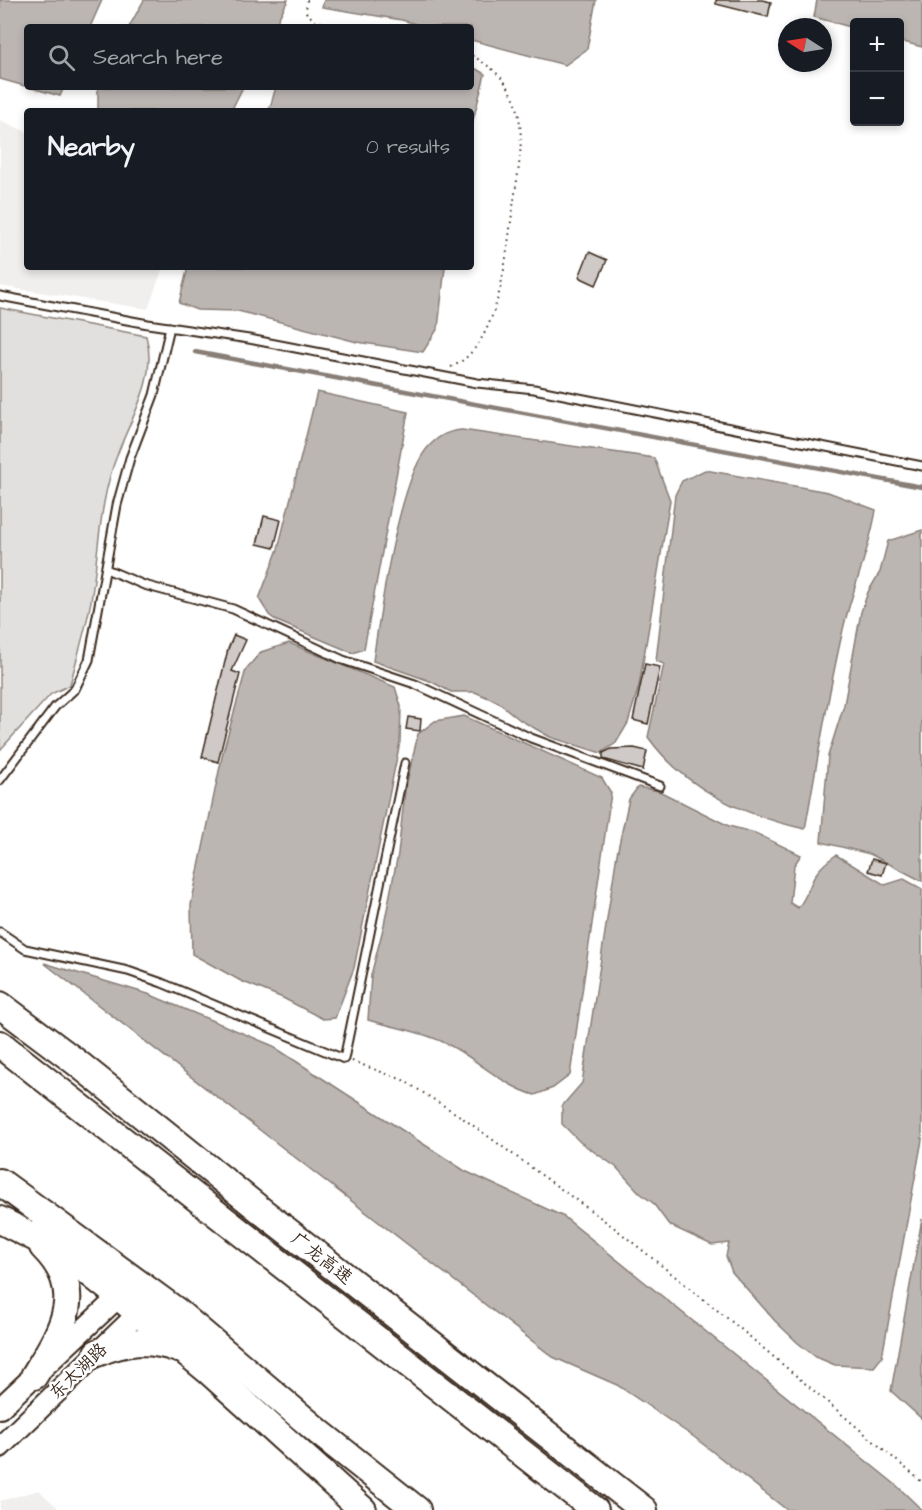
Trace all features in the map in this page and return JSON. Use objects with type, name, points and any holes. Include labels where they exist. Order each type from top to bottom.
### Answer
[{"type":"highway","name":"广龙高速","points":[[0,1005],[76,1062],[263,1212],[644,1510]]},
{"type":"highway","name":"广龙高速","points":[[0,1044],[595,1510]]},
{"type":"highway","points":[[0,1182],[137,1297],[417,1510]]},
{"type":"highway","points":[[0,1220],[63,1252],[137,1297],[186,1352],[363,1510]]},
{"type":"highway","points":[[28,1233],[62,1268],[68,1290],[65,1314],[51,1348],[34,1376]]},
{"type":"highway","points":[[97,1353],[119,1344],[150,1341],[186,1352]]},
{"type":"main road","name":"东太湖路","points":[[5,1442],[97,1353],[137,1297]]},
{"type":"main road","name":"东太湖路","points":[[0,1408],[34,1376],[137,1297]]},
{"type":"main road","points":[[0,1412],[10,1416],[14,1427],[5,1442]]},
{"type":"lane","points":[[0,296],[170,327],[206,331],[477,383],[534,389],[922,466]]},
{"type":"lane","points":[[0,780],[55,707],[75,689],[89,660],[117,505],[130,458],[154,395],[170,327]]},
{"type":"lane","points":[[106,569],[144,585],[232,609],[343,660],[415,684],[542,742],[660,786]]},
{"type":"lane","points":[[0,932],[25,949],[128,971],[162,983],[345,1059],[405,763]]},
{"type":"path","points":[[307,0],[306,12],[315,21],[328,24]]},
{"type":"path","points":[[435,374],[457,364],[474,351],[490,319],[504,274],[520,152],[519,116],[511,91],[501,75],[474,57]]},
{"type":"path","points":[[345,1059],[403,1080],[460,1116],[612,1226],[737,1326],[922,1482]]},
{"type":"shaded area","points":[[0,0],[102,0],[91,24],[24,24],[24,86],[0,79]]},
{"type":"shaded area","points":[[144,0],[288,0],[276,24],[131,24]]},
{"type":"shaded area","points":[[324,0],[596,0],[587,49],[565,65],[474,41],[474,24],[416,24],[322,7]]},
{"type":"shaded area","points":[[817,0],[922,0],[922,47],[904,42],[904,18],[850,18],[850,27],[832,22],[832,18],[814,17]]},
{"type":"shaded area","points":[[474,68],[485,74],[474,116],[474,108],[270,108],[275,90],[474,90]]},
{"type":"shaded area","points":[[39,90],[63,90],[60,96]]},
{"type":"shaded area","points":[[98,90],[242,90],[232,108],[98,108]]},
{"type":"shaded area","points":[[0,120],[24,131],[24,270],[162,270],[148,309],[0,286]]},
{"type":"shaded area","points":[[187,270],[445,270],[438,328],[423,352],[357,342],[238,311],[197,310],[179,303]]},
{"type":"shaded area","points":[[0,308],[146,336],[149,367],[142,396],[118,453],[107,489],[91,601],[70,685],[51,694],[0,750]]},
{"type":"shaded area","points":[[317,392],[408,412],[364,649],[353,653],[277,621],[269,615],[259,599],[278,549]]},
{"type":"shaded area","points":[[462,430],[654,458],[670,500],[639,686],[628,723],[616,743],[601,753],[550,737],[520,720],[498,702],[475,692],[451,692],[430,681],[373,661],[392,547],[409,485],[419,461],[430,445],[445,434]]},
{"type":"shaded area","points":[[705,470],[828,492],[876,510],[842,634],[805,829],[760,816],[718,798],[680,772],[648,737],[664,664],[656,661],[675,495],[682,481]]},
{"type":"shaded area","points":[[922,530],[922,881],[870,854],[821,842],[828,756],[844,705],[861,612],[868,592],[880,572],[888,541]]},
{"type":"shaded area","points":[[289,643],[395,687],[401,706],[400,742],[354,968],[335,1018],[323,1019],[283,998],[241,981],[192,954],[191,905],[223,752],[246,669],[261,652]]},
{"type":"shaded area","points":[[464,716],[602,778],[611,793],[570,1075],[553,1088],[535,1095],[510,1085],[443,1042],[368,1020],[371,975],[398,854],[405,791],[418,734],[435,721]]},
{"type":"shaded area","points":[[638,787],[659,791],[729,826],[755,833],[801,855],[794,865],[790,903],[798,908],[820,868],[836,855],[885,885],[904,879],[922,889],[922,1140],[882,1357],[874,1367],[835,1365],[816,1357],[798,1343],[775,1321],[732,1272],[726,1256],[729,1243],[712,1245],[669,1225],[653,1203],[640,1193],[616,1167],[580,1142],[562,1124],[562,1106],[582,1083],[617,854],[629,799]]},
{"type":"shaded area","points":[[44,963],[148,994],[271,1045],[465,1171],[564,1217],[896,1485],[922,1510],[787,1510],[694,1437],[617,1385],[553,1357]]},
{"type":"shaded area","points":[[922,1219],[922,1419],[891,1391]]},
{"type":"shaded area","points":[[39,1490],[60,1510],[0,1510],[0,1501]]},
{"type":"building","points":[[716,0],[771,2],[768,17],[716,4]]},
{"type":"building","points":[[589,252],[607,260],[596,285],[579,277]]},
{"type":"building","points":[[264,516],[281,520],[274,548],[257,544]]},
{"type":"building","points":[[234,635],[246,640],[232,671],[240,674],[218,762],[202,757],[228,649]]},
{"type":"building","points":[[645,664],[660,667],[648,724],[633,720]]},
{"type":"building","points":[[408,717],[421,719],[420,731],[406,729]]},
{"type":"building","points":[[634,748],[647,751],[643,770],[603,759],[603,753],[611,749]]},
{"type":"building","points":[[872,859],[886,863],[882,875],[868,871]]},
{"type":"waterway","points":[[195,352],[922,487]]}]
